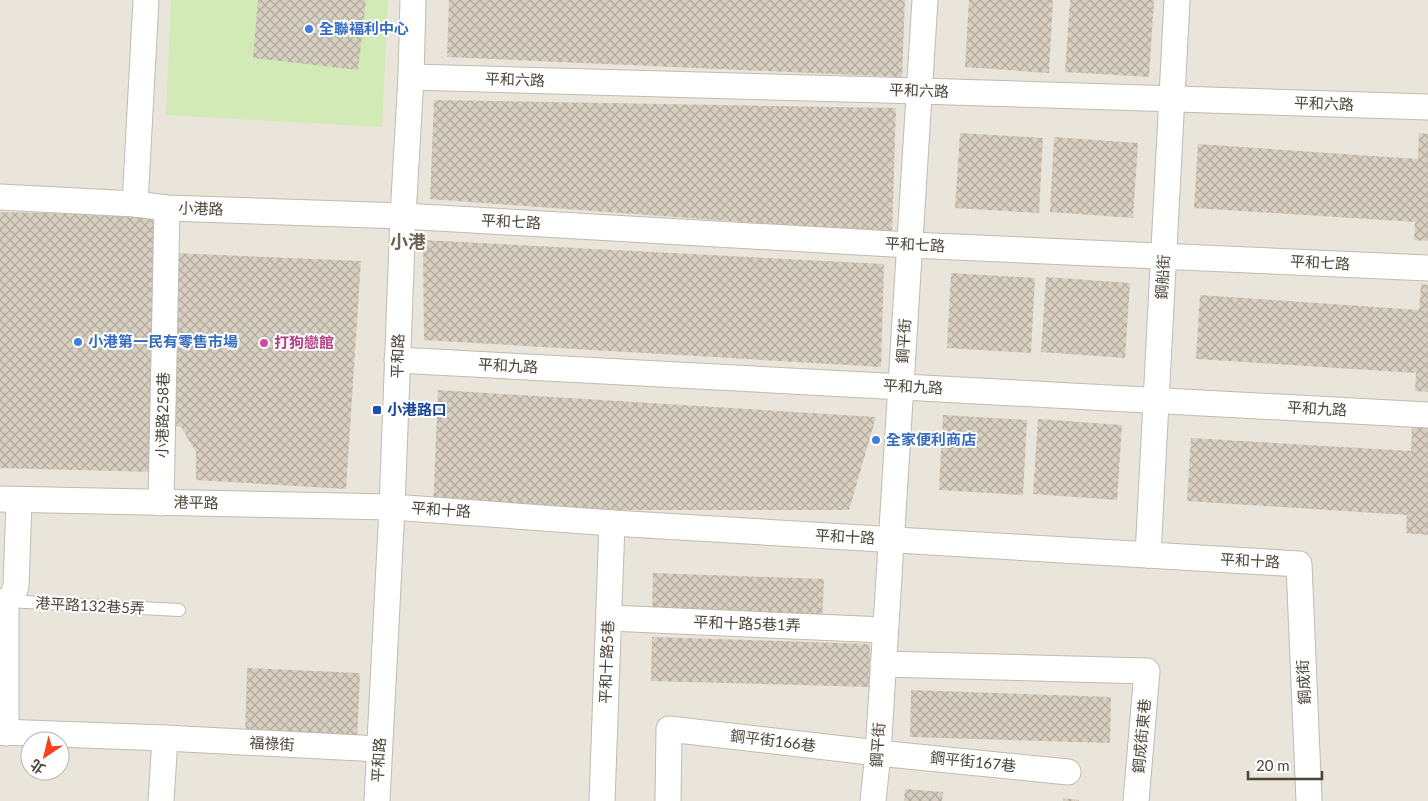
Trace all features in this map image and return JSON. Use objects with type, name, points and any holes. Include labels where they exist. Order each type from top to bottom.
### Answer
[{"type":"street","points":[[135,204],[146,0]]},
{"type":"street","name":"平和路","points":[[377,801],[392,507],[413,0]]},
{"type":"street","name":"鋼平街","points":[[873,801],[878,753],[925,0]]},
{"type":"street","name":"鋼船街","points":[[1148,555],[1177,0]]},
{"type":"street","name":"平和六路","points":[[411,77],[1428,107]]},
{"type":"street","name":"小港路","points":[[0,197],[135,204],[168,208],[403,216]]},
{"type":"street","name":"小港路258巷","points":[[161,503],[168,208]]},
{"type":"street","name":"平和七路","points":[[403,216],[910,245],[1428,268]]},
{"type":"street","name":"平和九路","points":[[398,360],[1428,415]]},
{"type":"street","points":[[3,732],[3,601],[13,595],[16,586],[9,500]]},
{"type":"street","name":"港平路","points":[[9,500],[392,507]]},
{"type":"street","name":"平和十路","points":[[392,507],[612,523],[1298,564]]},
{"type":"street","name":"平和十路5巷","points":[[602,801],[612,523]]},
{"type":"street","name":"鋼成街","points":[[1298,564],[1309,801]]},
{"type":"street","name":"平和十路5巷1弄","points":[[609,618],[885,630]]},
{"type":"street","name":"鋼成街東巷","points":[[883,664],[1147,671],[1136,801]]},
{"type":"street","name":"鋼平街166巷","points":[[668,801],[669,729],[878,753]]},
{"type":"street","name":"福祿街","points":[[3,732],[379,749]]},
{"type":"street","points":[[161,801],[165,738]]},
{"type":"street","name":"鋼平街167巷","points":[[878,753],[1068,772]]},
{"type":"lane","name":"港平路132巷5弄","points":[[3,601],[180,610]]},
{"type":"shaded area","points":[[0,0],[1428,0],[1428,801],[0,801]]},
{"type":"green space","points":[[171,0],[388,0],[382,127],[166,115]]},
{"type":"building","name":"全聯褔利中心","points":[[258,0],[366,0],[358,70],[253,58]]},
{"type":"building","points":[[449,0],[905,0],[902,77],[447,57]]},
{"type":"building","points":[[969,0],[1053,0],[1049,73],[965,67]]},
{"type":"building","points":[[1070,0],[1154,0],[1149,77],[1065,72]]},
{"type":"building","points":[[434,100],[896,108],[892,233],[430,199]]},
{"type":"building","points":[[960,133],[1043,138],[1039,213],[955,208]]},
{"type":"building","points":[[1419,133],[1428,134],[1428,241],[1414,240],[1415,222],[1194,208],[1198,144],[1418,159]]},
{"type":"building","points":[[1054,137],[1138,143],[1133,218],[1050,212]]},
{"type":"building","name":"小港第一民有零售市場","points":[[0,212],[159,216],[153,472],[0,468]]},
{"type":"building","points":[[423,240],[884,264],[881,367],[424,340]]},
{"type":"building","name":"打狗戀館","points":[[174,253],[361,261],[346,489],[196,480],[196,452],[181,427],[170,425]]},
{"type":"building","points":[[951,273],[1035,278],[1031,353],[947,348]]},
{"type":"building","points":[[1046,277],[1130,283],[1125,358],[1041,352]]},
{"type":"building","points":[[1421,284],[1428,285],[1428,392],[1415,391],[1416,373],[1196,359],[1200,295],[1419,310]]},
{"type":"building","points":[[438,390],[876,417],[849,510],[433,510]]},
{"type":"building","points":[[943,415],[1027,420],[1023,495],[939,490]]},
{"type":"building","points":[[1038,419],[1122,425],[1117,500],[1033,494]]},
{"type":"building","points":[[1412,427],[1428,428],[1428,535],[1406,533],[1407,515],[1187,501],[1191,438],[1411,451]]},
{"type":"building","points":[[653,573],[824,579],[822,621],[652,615]]},
{"type":"building","points":[[652,637],[870,644],[869,687],[651,681]]},
{"type":"building","points":[[247,668],[360,673],[357,741],[245,736]]},
{"type":"building","points":[[911,690],[1111,697],[1110,743],[910,737]]},
{"type":"building","points":[[905,789],[943,792],[942,801],[904,801]]},
{"type":"building","points":[[1063,798],[1079,800],[1079,801],[1063,801]]},
{"type":"place","name":"全聯褔利中心","points":[[309,29]]},
{"type":"place","name":"小港第一民有零售市場","points":[[78,342]]},
{"type":"place","name":"打狗戀館","points":[[264,343]]},
{"type":"place","name":"小港路口","points":[[377,410]]},
{"type":"place","name":"全家便利商店","points":[[876,440]]},
{"type":"district","name":"小港","points":[[408,242]]}]
